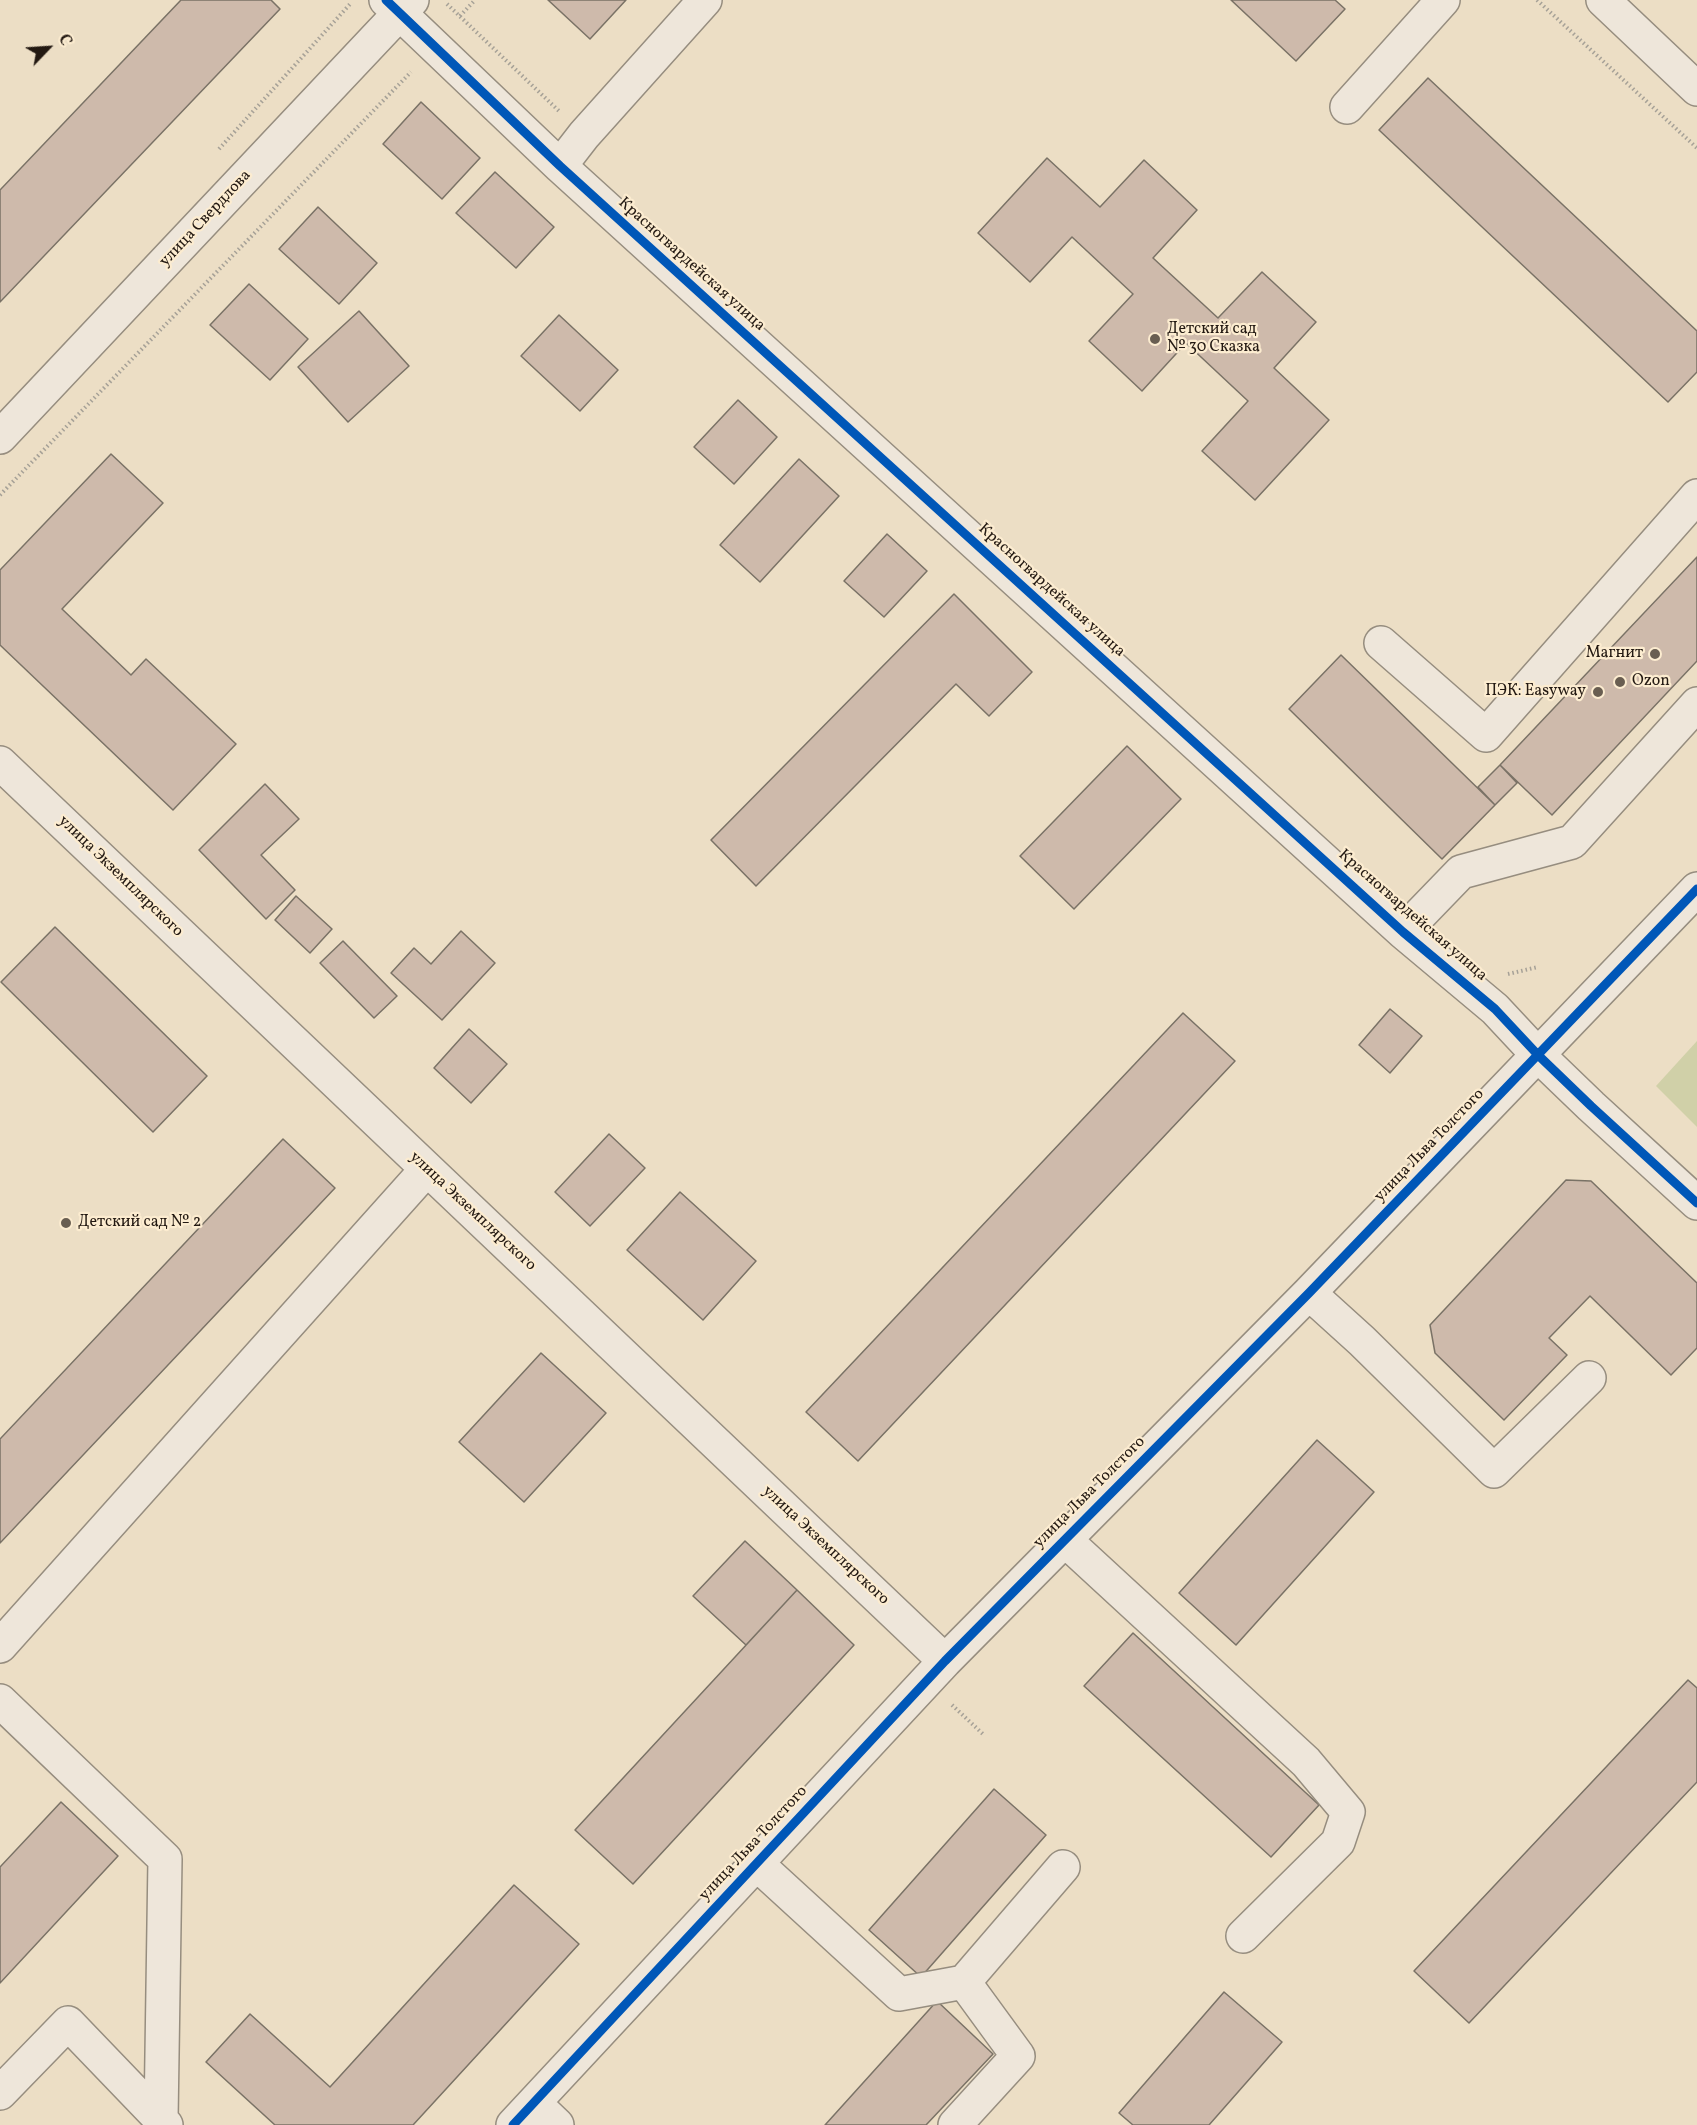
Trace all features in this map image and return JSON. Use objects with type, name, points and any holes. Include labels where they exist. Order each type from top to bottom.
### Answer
[{"type":"street","points":[[560,166],[584,135],[705,0]]},
{"type":"street","points":[[1347,107],[1443,0]]},
{"type":"street","points":[[1603,0],[1697,89]]},
{"type":"street","name":"Красногвардейская улица","points":[[399,4],[436,46],[560,166],[1403,932],[1496,1009],[1538,1055],[1590,1106],[1697,1203]]},
{"type":"street","name":"улица Свердлова","points":[[0,438],[399,4]]},
{"type":"street","points":[[1381,643],[1486,735],[1697,496]]},
{"type":"street","points":[[1403,932],[1461,872],[1572,842],[1697,704]]},
{"type":"street","name":"улица Экземплярского","points":[[0,763],[945,1661]]},
{"type":"street","name":"улица Льва Толстого","points":[[535,2118],[757,1864],[945,1661],[1309,1293],[1697,889]]},
{"type":"street","points":[[0,1646],[427,1169]]},
{"type":"street","points":[[1309,1293],[1362,1341],[1494,1471],[1588,1378]]},
{"type":"street","points":[[1065,1540],[1306,1762],[1348,1812],[1338,1842],[1243,1936]]},
{"type":"street","points":[[0,1701],[165,1859],[164,2122]]},
{"type":"street","points":[[757,1864],[898,1994],[964,1982],[1063,1867]]},
{"type":"street","points":[[955,2125],[1018,2056],[964,1982]]},
{"type":"street","points":[[0,2093],[68,2023],[164,2122]]},
{"type":"path","points":[[0,495],[436,46],[475,0]]},
{"type":"path","points":[[1537,0],[1697,148]]},
{"type":"green space","points":[[1697,1041],[1697,1127],[1656,1086]]},
{"type":"building","points":[[181,0],[271,0],[280,9],[0,302],[0,190]]},
{"type":"building","points":[[548,0],[626,0],[590,39]]},
{"type":"building","points":[[1231,0],[1335,0],[1345,9],[1296,61]]},
{"type":"building","points":[[1428,78],[1697,331],[1697,372],[1668,402],[1379,130]]},
{"type":"building","points":[[421,102],[480,158],[442,199],[383,144]]},
{"type":"building","points":[[1047,158],[1100,207],[1144,160],[1197,210],[1153,258],[1218,318],[1262,272],[1316,322],[1274,368],[1329,420],[1255,500],[1202,451],[1248,401],[1186,343],[1142,391],[1089,341],[1133,294],[1072,237],[1030,282],[978,233]]},
{"type":"building","points":[[495,172],[554,227],[516,268],[456,213]]},
{"type":"building","points":[[318,207],[377,263],[339,304],[279,249]]},
{"type":"building","points":[[249,284],[308,339],[270,380],[210,325]]},
{"type":"building","points":[[359,311],[409,366],[348,422],[298,367]]},
{"type":"building","points":[[559,315],[618,370],[580,411],[521,356]]},
{"type":"building","points":[[738,400],[777,437],[734,484],[694,447]]},
{"type":"building","points":[[111,454],[163,503],[62,609],[131,675],[146,659],[236,744],[173,810],[0,645],[0,570]]},
{"type":"building","points":[[799,459],[839,496],[760,582],[720,545]]},
{"type":"building","points":[[887,534],[927,571],[884,617],[844,581]]},
{"type":"building","points":[[1697,557],[1697,661],[1552,815],[1500,765]]},
{"type":"building","points":[[954,594],[1032,672],[989,716],[956,684],[756,886],[711,840]]},
{"type":"building","points":[[1341,655],[1495,805],[1442,859],[1289,709]]},
{"type":"building","points":[[1127,746],[1181,799],[1074,909],[1020,856]]},
{"type":"building","points":[[1500,765],[1517,783],[1495,805],[1478,787]]},
{"type":"building","points":[[265,784],[299,819],[261,855],[295,890],[266,919],[199,850]]},
{"type":"building","points":[[296,896],[332,929],[310,953],[275,920]]},
{"type":"building","points":[[55,927],[207,1076],[153,1132],[1,982]]},
{"type":"building","points":[[461,931],[495,963],[442,1020],[391,973],[414,948],[431,964]]},
{"type":"building","points":[[343,941],[397,996],[374,1018],[320,963]]},
{"type":"building","points":[[1390,1009],[1422,1036],[1390,1073],[1359,1045]]},
{"type":"building","points":[[1183,1013],[1235,1061],[858,1461],[806,1412]]},
{"type":"building","points":[[469,1029],[507,1064],[471,1103],[434,1068]]},
{"type":"building","points":[[609,1134],[645,1168],[590,1226],[555,1192]]},
{"type":"building","points":[[283,1139],[335,1188],[0,1543],[0,1439]]},
{"type":"building","points":[[1566,1180],[1591,1181],[1697,1283],[1697,1348],[1671,1375],[1590,1296],[1549,1338],[1567,1355],[1504,1420],[1435,1353],[1430,1325]]},
{"type":"building","points":[[680,1192],[756,1261],[703,1320],[627,1250]]},
{"type":"building","points":[[541,1353],[606,1413],[524,1502],[459,1442]]},
{"type":"building","points":[[1317,1440],[1374,1492],[1236,1645],[1179,1593]]},
{"type":"building","points":[[745,1541],[797,1590],[746,1645],[693,1596]]},
{"type":"building","points":[[797,1590],[854,1645],[633,1884],[575,1830]]},
{"type":"building","points":[[1133,1633],[1319,1805],[1271,1857],[1084,1686]]},
{"type":"building","points":[[1688,1680],[1697,1688],[1697,1782],[1469,2023],[1414,1971]]},
{"type":"building","points":[[994,1789],[1046,1835],[921,1977],[869,1930]]},
{"type":"building","points":[[61,1802],[118,1856],[0,1983],[0,1867]]},
{"type":"building","points":[[514,1885],[579,1944],[413,2125],[275,2125],[206,2062],[250,2014],[330,2087]]},
{"type":"building","points":[[1224,1992],[1282,2042],[1209,2125],[1133,2125],[1119,2113]]},
{"type":"building","points":[[937,2001],[993,2054],[926,2125],[825,2125]]},
{"type":"cycle path","points":[[386,0],[560,166],[1403,932],[1495,1009],[1591,1106],[1697,1203]]},
{"type":"cycle path","points":[[513,2125],[945,1661],[1309,1293],[1697,889]]},
{"type":"place","name":"Детский сад № 30 Сказка","points":[[1155,339]]},
{"type":"place","name":"Магнит","points":[[1655,654]]},
{"type":"place","name":"Ozon","points":[[1620,682]]},
{"type":"place","name":"ПЭК: Easyway","points":[[1598,692]]},
{"type":"place","name":"Детский сад № 2","points":[[66,1223]]}]
